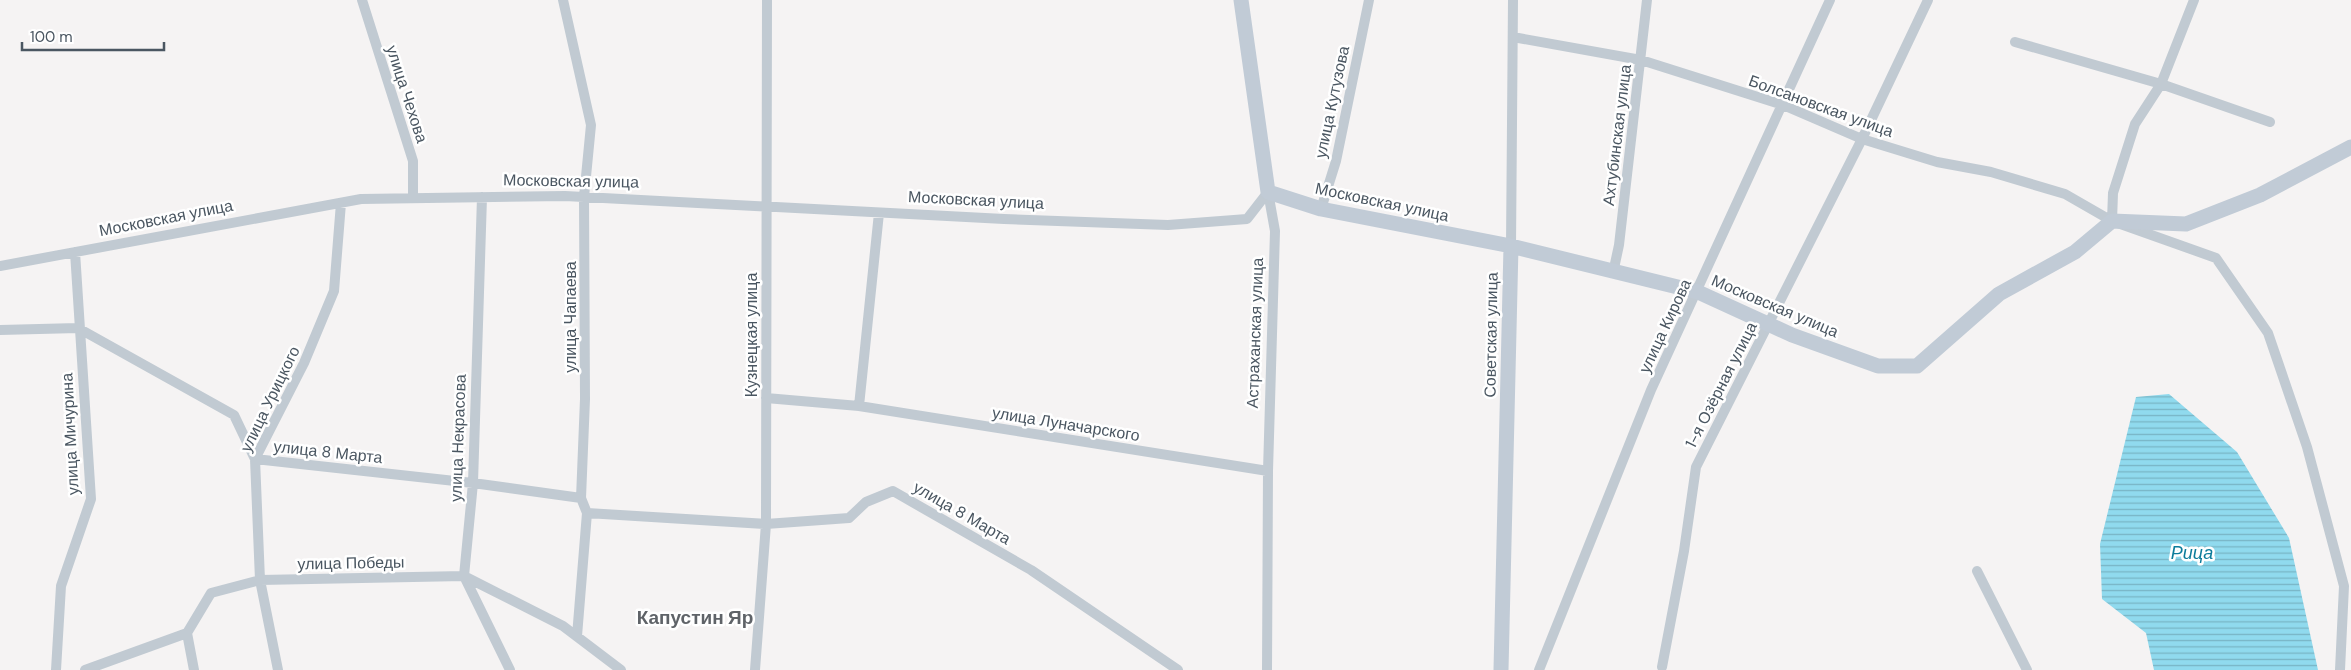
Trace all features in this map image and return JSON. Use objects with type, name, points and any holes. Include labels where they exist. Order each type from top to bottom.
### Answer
[{"type":"street","name":"улица Чехова","points":[[362,0],[413,161],[413,198]]},
{"type":"street","name":"улица Чапаева","points":[[564,0],[591,125],[584,197],[585,399],[581,498],[587,514],[577,636]]},
{"type":"street","name":"Кузнецкая улица","points":[[756,670],[766,524],[767,0]]},
{"type":"street","name":"Астраханская улица","points":[[1241,0],[1275,230],[1268,471],[1267,670]]},
{"type":"street","name":"улица Кутузова","points":[[1321,209],[1336,161],[1369,0]]},
{"type":"street","name":"Советская улица","points":[[1501,670],[1511,246],[1513,0]]},
{"type":"street","name":"Ахтубинская улица","points":[[1612,273],[1619,245],[1641,60],[1646,0]]},
{"type":"street","name":"улица Кирова","points":[[1539,670],[1651,390],[1698,292],[1830,0]]},
{"type":"street","name":"1-я Озёрная улица","points":[[1662,667],[1684,550],[1696,467],[1862,139],[1928,0]]},
{"type":"street","points":[[2194,0],[2161,84],[2135,124],[2113,192],[2112,221],[2186,224],[2260,195],[2351,146]]},
{"type":"street","name":"Болсановская улица","points":[[1513,37],[1641,60],[1783,105],[1862,139],[1937,162],[1991,172],[2065,194],[2112,221],[2216,258],[2268,333],[2307,447],[2344,586],[2345,601],[2340,670]]},
{"type":"street","points":[[2015,42],[2161,84],[2270,122]]},
{"type":"street","name":"Московская улица","points":[[0,266],[361,199],[584,197],[879,213],[1168,224],[1247,219],[1268,192],[1321,209],[1511,246],[1612,273],[1698,292],[1769,325],[1878,366],[1917,366],[1999,294],[2075,252],[2112,221]]},
{"type":"street","name":"улица Некрасова","points":[[464,576],[472,483],[482,197]]},
{"type":"street","name":"улица Урицкого","points":[[278,670],[260,580],[255,459],[304,363],[334,291],[341,203]]},
{"type":"street","points":[[859,406],[879,213]]},
{"type":"street","name":"улица Мичурина","points":[[56,670],[62,586],[90,498],[78,328],[75,252]]},
{"type":"street","points":[[0,330],[78,328]]},
{"type":"street","name":"улица 8 Марта","points":[[78,328],[234,415],[255,459],[472,483],[581,498]]},
{"type":"street","name":"улица Луначарского","points":[[766,398],[859,406],[1268,471]]},
{"type":"street","name":"улица 8 Марта","points":[[587,514],[766,524],[849,518],[866,502],[893,491],[1031,570],[1178,670]]},
{"type":"street","points":[[1977,571],[2027,670]]},
{"type":"street","points":[[464,576],[510,670]]},
{"type":"street","name":"улица Победы","points":[[187,633],[211,593],[260,580],[464,576],[563,626],[621,670]]},
{"type":"street","points":[[85,670],[187,633],[194,670]]},
{"type":"water","name":"Рица","points":[[2169,394],[2237,452],[2289,538],[2318,670],[2154,670],[2146,633],[2102,599],[2100,544],[2136,397]]},
{"type":"district","name":"Капустин Яр","points":[[695,617]]}]
